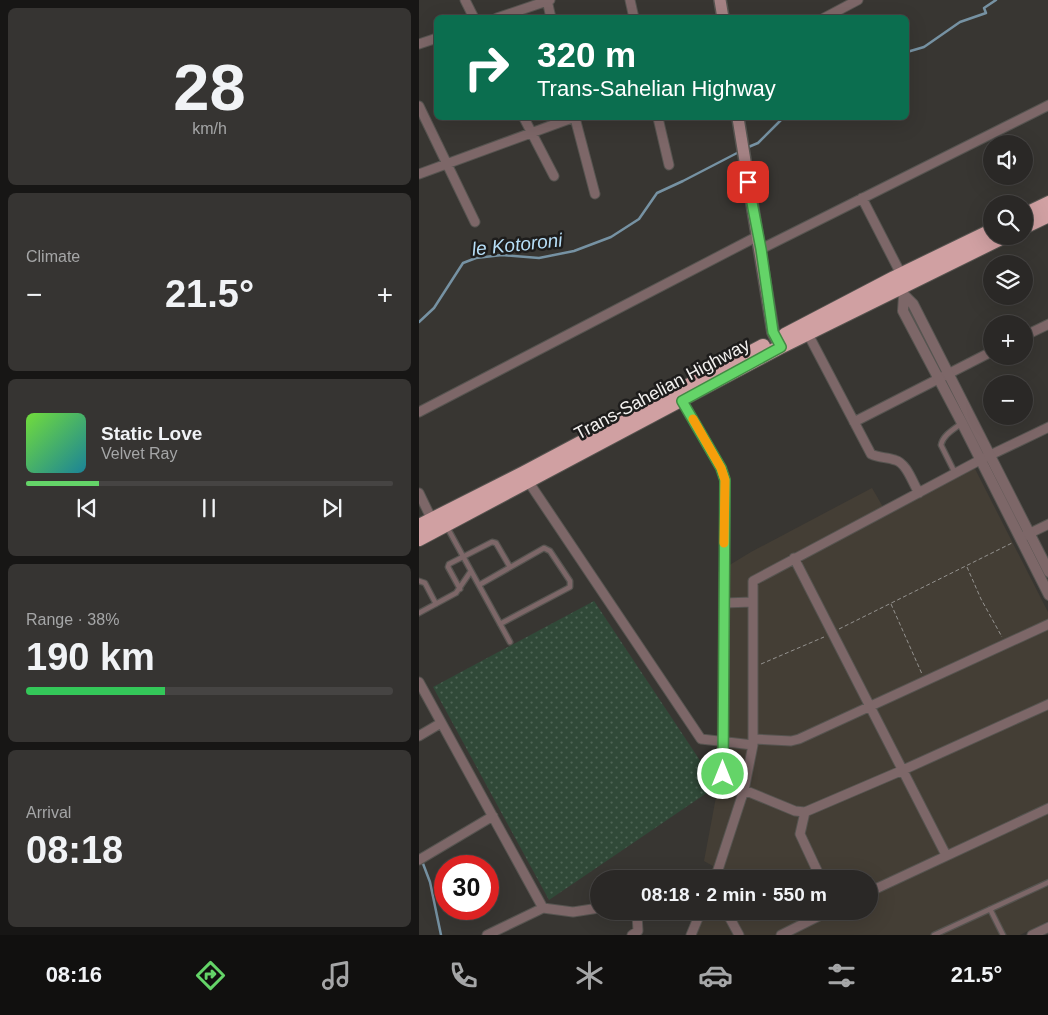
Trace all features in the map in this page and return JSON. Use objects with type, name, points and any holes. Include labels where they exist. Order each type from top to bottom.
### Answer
[{"type":"highway","points":[[1033,210],[1048,203]]},
{"type":"highway","points":[[1033,222],[1048,215]]},
{"type":"highway","name":"Trans-Sahelian Highway","points":[[419,539],[439,522],[682,401],[778,343],[808,334],[901,284],[983,236]]},
{"type":"highway","name":"Trans-Sahelian Highway","points":[[526,478],[778,343],[986,245]]},
{"type":"highway","name":"Trans-Sahelian Highway","points":[[419,526],[439,522]]},
{"type":"main road","points":[[720,0],[722,15]]},
{"type":"main road","points":[[738,120],[761,249],[773,332],[778,343]]},
{"type":"street","points":[[465,0],[472,15]]},
{"type":"street","points":[[506,15],[548,0],[550,15]]},
{"type":"street","points":[[630,0],[633,15]]},
{"type":"street","points":[[830,15],[858,0]]},
{"type":"street","points":[[419,44],[434,39]]},
{"type":"street","points":[[761,249],[1048,105]]},
{"type":"street","points":[[419,106],[475,222]]},
{"type":"street","points":[[525,120],[554,176]]},
{"type":"street","points":[[419,174],[567,120]]},
{"type":"street","points":[[574,120],[595,194]]},
{"type":"street","points":[[658,120],[669,166]]},
{"type":"street","points":[[862,198],[901,284],[903,311],[943,376],[985,458],[1024,536],[1048,595]]},
{"type":"street","points":[[419,412],[758,236]]},
{"type":"street","points":[[1033,332],[1048,324]]},
{"type":"street","points":[[808,334],[871,454],[877,457],[896,460],[901,464],[919,493]]},
{"type":"street","points":[[854,422],[983,356]]},
{"type":"street","points":[[943,376],[962,423],[985,458]]},
{"type":"street","points":[[682,401],[721,468],[725,480],[723,774]]},
{"type":"street","points":[[718,870],[744,790],[753,742],[753,581],[985,458],[1048,427]]},
{"type":"street","points":[[526,478],[701,739],[723,742],[791,741],[799,739],[1048,624]]},
{"type":"street","points":[[419,493],[439,522]]},
{"type":"street","points":[[1024,536],[1048,524]]},
{"type":"street","points":[[1024,536],[1048,572]]},
{"type":"street","points":[[794,558],[946,855]]},
{"type":"street","points":[[724,603],[752,602]]},
{"type":"street","points":[[419,682],[543,908]]},
{"type":"street","points":[[744,790],[795,811],[805,812],[1048,704]]},
{"type":"street","points":[[419,736],[441,723]]},
{"type":"street","points":[[878,888],[1048,808]]},
{"type":"street","points":[[805,812],[800,834],[817,870]]},
{"type":"street","points":[[423,858],[493,816]]},
{"type":"street","points":[[487,935],[543,908],[573,912],[590,909]]},
{"type":"street","points":[[635,920],[638,934]]},
{"type":"street","points":[[691,935],[697,920]]},
{"type":"street","points":[[731,920],[739,935]]},
{"type":"street","points":[[781,935],[811,920]]},
{"type":"street","points":[[1032,935],[1048,927]]},
{"type":"lane","points":[[956,474],[941,445],[942,440],[962,423]]},
{"type":"lane","points":[[439,522],[463,556],[510,642]]},
{"type":"lane","points":[[460,589],[448,567],[449,564],[492,542],[496,543],[509,568]]},
{"type":"lane","points":[[479,585],[544,548],[550,550],[570,581],[570,587],[500,624]]},
{"type":"lane","points":[[419,613],[456,593],[471,571]]},
{"type":"lane","points":[[419,581],[425,583],[436,604]]},
{"type":"lane","points":[[934,935],[1048,882]]},
{"type":"lane","points":[[990,909],[1003,935]]},
{"type":"path","points":[[754,667],[891,604],[1024,536]]},
{"type":"path","points":[[967,566],[981,599],[1006,643]]},
{"type":"path","points":[[891,604],[925,680]]},
{"type":"shaded area","points":[[971,461],[1048,612],[1048,921],[1020,935],[693,935],[697,920],[878,920],[878,870],[712,870],[713,866],[704,861],[716,797],[718,572],[751,552],[872,488],[883,507]]},
{"type":"green space","points":[[594,601],[717,786],[593,870],[590,870],[590,872],[549,900],[433,687]]},
{"type":"waterway","name":"le Kotoroni","points":[[909,51],[924,47],[960,22],[986,13],[984,8],[996,0]]},
{"type":"waterway","name":"le Kotoroni","points":[[746,148],[758,143],[781,120]]},
{"type":"waterway","name":"le Kotoroni","points":[[419,322],[434,308],[463,263],[476,258],[502,255],[539,258],[574,251],[611,237],[639,219],[657,193],[739,152]]},
{"type":"waterway","points":[[422,861],[430,882],[441,935]]},
{"type":"slow traffic","points":[[693,419],[721,468],[725,480],[724,543]]},
{"type":"route","points":[[723,774],[725,480],[721,468],[682,401],[781,347],[773,332],[761,249],[748,182]]}]
